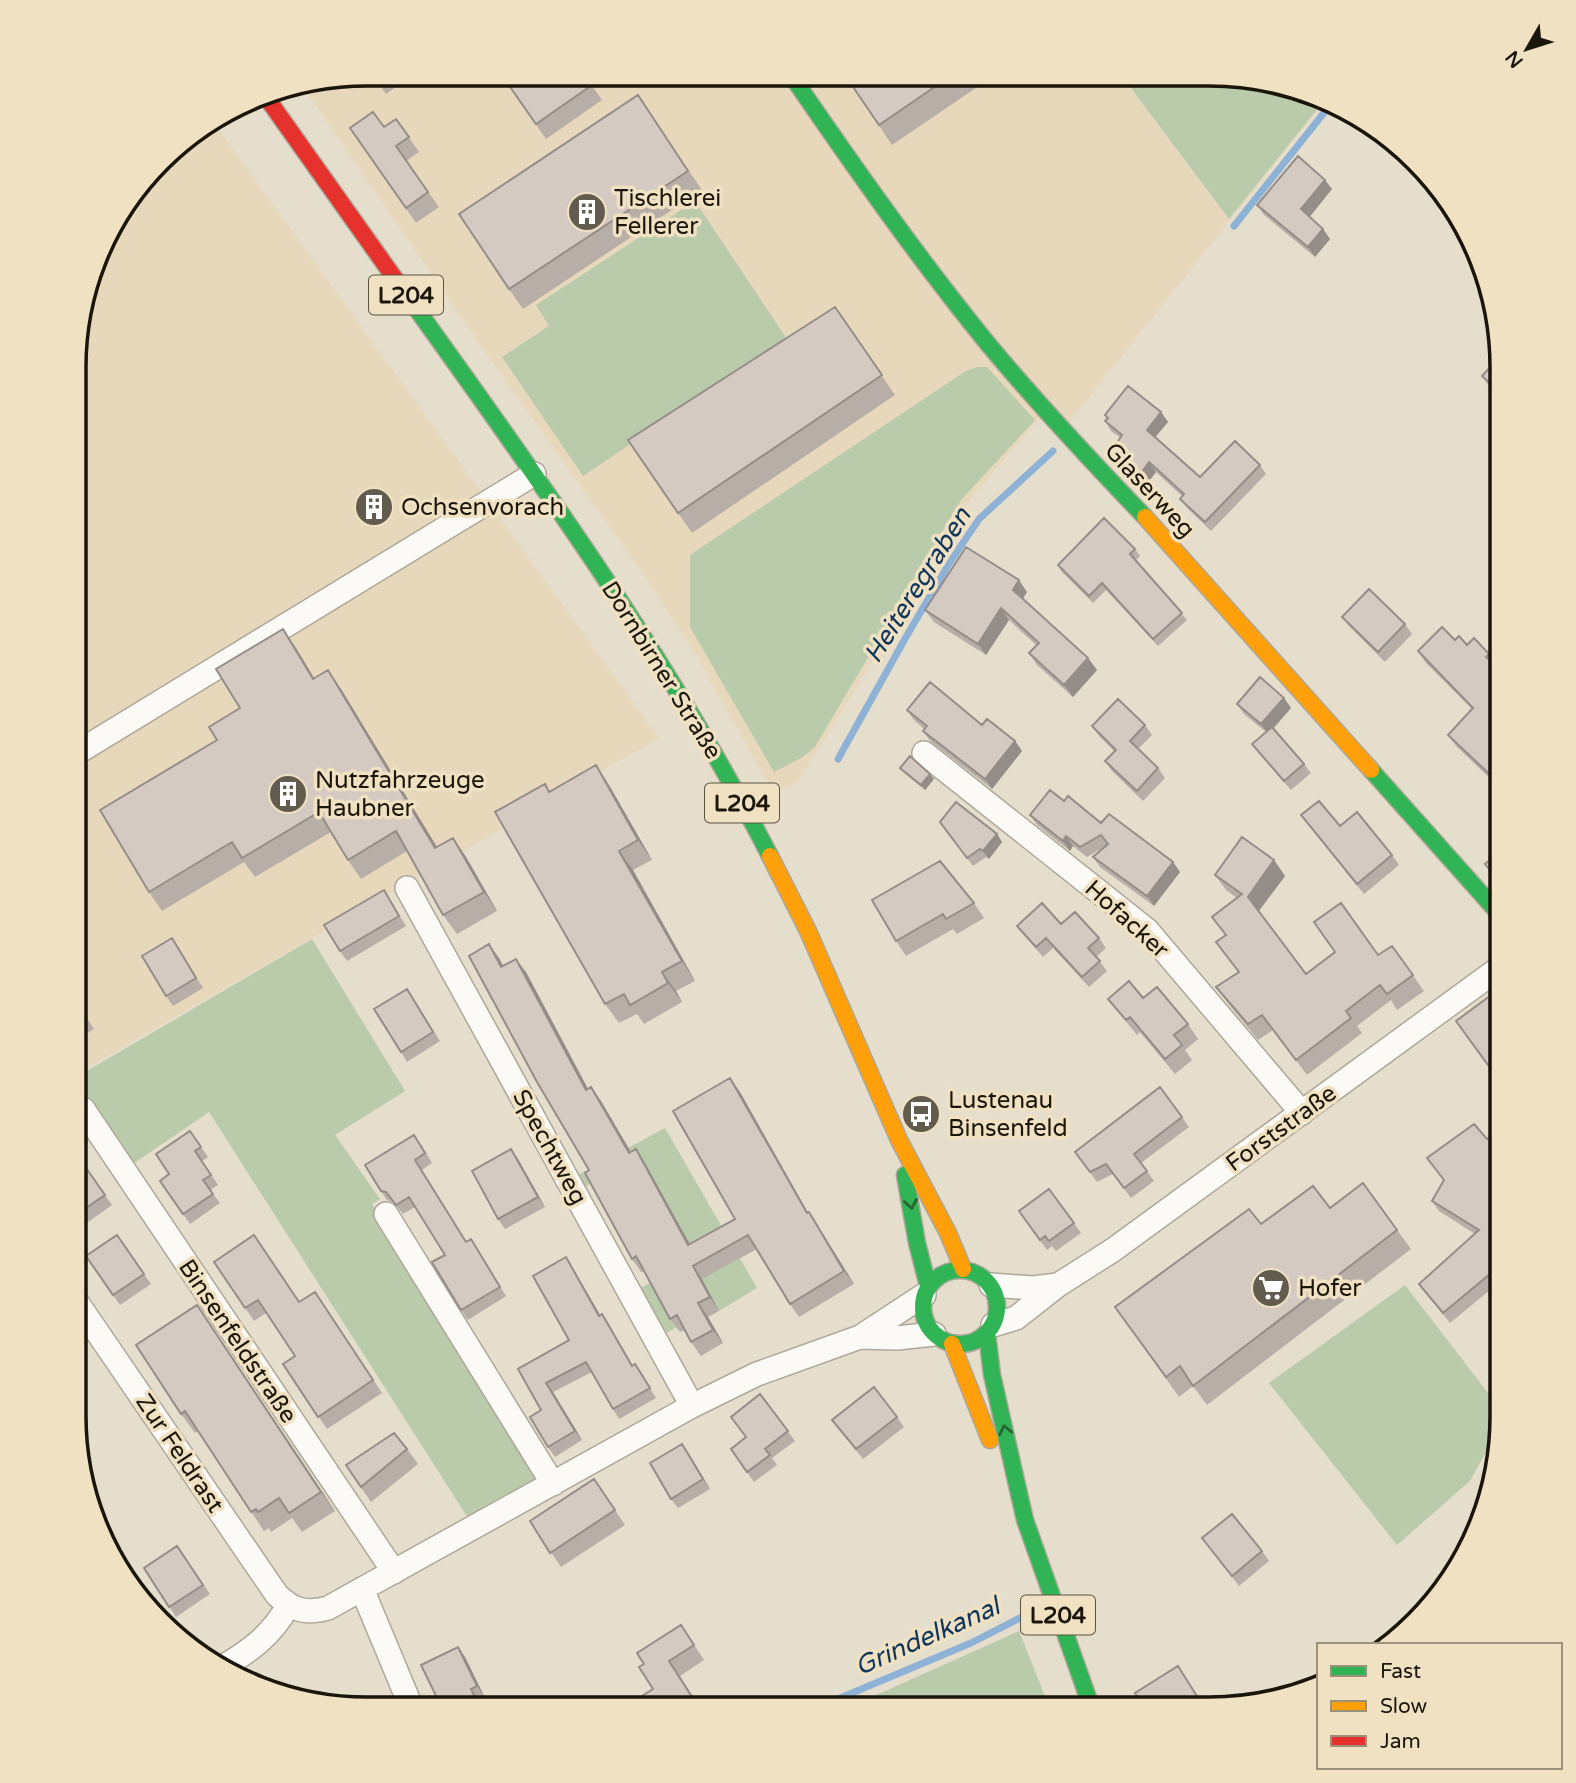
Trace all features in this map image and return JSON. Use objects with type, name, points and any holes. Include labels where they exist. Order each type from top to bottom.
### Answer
[{"type":"main road","name":"Glaserweg","points":[[798,86],[875,197],[988,344],[1074,443],[1170,543],[1490,903]]},
{"type":"main road","name":"Dornbirner Straße","points":[[270,103],[534,474],[668,676],[739,796],[825,967],[899,1140],[948,1233],[963,1269]]},
{"type":"main road","name":"Dornbirner Straße","points":[[899,1140],[926,1290],[922,1309],[926,1322],[943,1339],[1026,1520],[1088,1697]]},
{"type":"main road","points":[[926,1290],[937,1276],[950,1270],[963,1269],[976,1273],[991,1285]]},
{"type":"main road","name":"Dornbirner Straße","points":[[991,1285],[996,1294],[997,1305],[990,1329],[992,1375],[1026,1520]]},
{"type":"main road","points":[[943,1339],[965,1344],[977,1340],[990,1329]]},
{"type":"street","points":[[86,747],[534,474]]},
{"type":"street","name":"Hofacker","points":[[925,752],[1147,930],[1302,1113]]},
{"type":"street","name":"Spechtweg","points":[[407,888],[692,1406]]},
{"type":"street","name":"Forststraße","points":[[990,1329],[1016,1318],[1058,1285],[1114,1250],[1490,975]]},
{"type":"street","name":"Binsenfeldstraße","points":[[86,1114],[394,1572]]},
{"type":"street","points":[[386,1214],[553,1484]]},
{"type":"street","name":"Forststraße","points":[[991,1285],[1033,1288],[1058,1285]]},
{"type":"street","points":[[230,1662],[258,1646],[288,1606],[301,1612],[312,1613],[328,1608],[692,1406],[757,1374],[860,1337],[926,1290]]},
{"type":"street","name":"Zur Feldrast","points":[[86,1316],[277,1595],[288,1606]]},
{"type":"street","points":[[860,1337],[943,1339]]},
{"type":"street","points":[[362,1589],[407,1697]]},
{"type":"shaded area","points":[[348,86],[1228,86],[1282,95],[1319,108],[1068,424],[1038,420],[967,503],[798,782],[774,793],[694,652],[644,575],[485,352],[307,92]]},
{"type":"shaded area","points":[[218,128],[659,738],[86,1069],[86,348],[95,294],[115,242],[155,181],[181,155]]},
{"type":"green space","points":[[1129,86],[1246,88],[1282,95],[1318,108],[1229,219]]},
{"type":"green space","points":[[695,201],[787,339],[583,476],[502,357],[549,326],[536,305]]},
{"type":"green space","points":[[987,367],[1035,420],[961,500],[815,747],[803,757],[774,772],[690,627],[690,555],[966,371]]},
{"type":"green space","points":[[312,939],[405,1091],[335,1135],[380,1199],[372,1204],[535,1467],[534,1480],[468,1518],[209,1112],[130,1166],[86,1097],[86,1072]]},
{"type":"green space","points":[[665,1128],[757,1288],[719,1311],[697,1270],[677,1327],[663,1335],[637,1290],[659,1278],[688,1241],[645,1163],[611,1172],[585,1187],[576,1176]]},
{"type":"green space","points":[[1405,1285],[1490,1395],[1489,1447],[1470,1481],[1397,1545],[1269,1383]]},
{"type":"green space","points":[[1019,1631],[1045,1697],[872,1697]]},
{"type":"building","points":[[509,86],[591,86],[536,124]]},
{"type":"building","points":[[852,86],[936,86],[879,125]]},
{"type":"building","name":"Tischlerei Fellerer","points":[[638,95],[688,171],[509,289],[459,214]]},
{"type":"building","points":[[373,112],[384,127],[396,119],[409,137],[396,146],[428,192],[406,208],[350,128]]},
{"type":"building","points":[[1298,156],[1325,180],[1301,209],[1323,229],[1308,247],[1257,205]]},
{"type":"building","points":[[835,307],[882,375],[678,513],[628,440]]},
{"type":"building","points":[[1490,367],[1490,383],[1482,376]]},
{"type":"building","points":[[1128,386],[1161,412],[1147,430],[1200,477],[1235,441],[1260,465],[1205,522],[1180,499],[1184,494],[1149,462],[1139,476],[1114,448],[1122,435],[1105,421],[1108,418],[1105,415]]},
{"type":"building","points":[[1104,518],[1135,549],[1130,554],[1182,613],[1153,639],[1102,583],[1089,596],[1058,565]]},
{"type":"building","points":[[966,547],[1019,580],[1013,590],[1088,658],[1064,685],[1029,653],[1039,643],[1001,608],[978,644],[925,610]]},
{"type":"building","points":[[1369,589],[1405,624],[1378,652],[1342,617]]},
{"type":"building","points":[[1442,627],[1455,640],[1459,636],[1467,645],[1474,638],[1489,654],[1486,657],[1490,661],[1490,775],[1448,735],[1473,708],[1418,651]]},
{"type":"building","name":"Nutzfahrzeuge Haubner","points":[[283,629],[313,679],[328,670],[435,848],[453,838],[484,892],[443,915],[396,831],[348,860],[319,812],[242,858],[232,842],[149,892],[100,810],[217,740],[209,727],[240,708],[216,669]]},
{"type":"building","points":[[1260,677],[1284,698],[1261,724],[1237,704]]},
{"type":"building","points":[[930,682],[982,725],[987,719],[1015,741],[985,779],[923,731],[927,726],[907,710]]},
{"type":"building","points":[[1118,699],[1145,725],[1130,741],[1158,768],[1137,791],[1105,761],[1116,750],[1092,726]]},
{"type":"building","points":[[1272,727],[1304,764],[1284,781],[1252,744]]},
{"type":"building","points":[[910,756],[930,774],[921,785],[900,768]]},
{"type":"building","points":[[596,765],[638,840],[619,851],[682,961],[662,972],[668,983],[630,1005],[624,994],[605,1004],[495,812],[545,784],[549,792]]},
{"type":"building","points":[[1050,790],[1064,801],[1068,796],[1101,823],[1109,814],[1173,862],[1147,896],[1093,857],[1108,844],[1101,835],[1080,847],[1066,836],[1063,841],[1030,815]]},
{"type":"building","points":[[1319,801],[1340,826],[1357,812],[1392,855],[1357,884],[1301,815]]},
{"type":"building","points":[[956,802],[997,834],[983,851],[980,849],[967,858],[940,822]]},
{"type":"building","points":[[1242,837],[1274,860],[1248,897],[1306,974],[1335,952],[1314,922],[1341,903],[1378,955],[1392,946],[1413,975],[1387,994],[1380,985],[1346,1011],[1351,1018],[1296,1060],[1262,1015],[1248,1024],[1216,987],[1239,972],[1216,942],[1226,935],[1212,917],[1242,894],[1215,875]]},
{"type":"building","points":[[940,861],[974,903],[946,919],[943,914],[896,941],[872,900]]},
{"type":"building","points":[[384,890],[399,916],[340,951],[324,925]]},
{"type":"building","points":[[1042,903],[1061,924],[1075,912],[1099,938],[1088,948],[1100,961],[1082,977],[1046,938],[1036,947],[1017,926]]},
{"type":"building","points":[[172,938],[196,978],[166,996],[142,956]]},
{"type":"building","points":[[489,944],[501,967],[516,959],[586,1090],[591,1087],[629,1153],[636,1149],[688,1245],[735,1219],[673,1111],[730,1078],[807,1213],[809,1212],[844,1271],[790,1304],[748,1235],[693,1266],[710,1297],[698,1303],[713,1330],[691,1342],[677,1315],[670,1319],[636,1256],[632,1259],[585,1173],[589,1170],[537,1082],[469,956]]},
{"type":"building","points":[[1129,981],[1143,998],[1157,987],[1188,1024],[1174,1035],[1182,1045],[1165,1059],[1130,1017],[1126,1020],[1108,999]]},
{"type":"building","points":[[407,989],[433,1032],[401,1052],[374,1009]]},
{"type":"building","points":[[1490,996],[1488,1065],[1456,1021]]},
{"type":"building","points":[[1160,1087],[1182,1117],[1134,1154],[1147,1171],[1124,1188],[1106,1164],[1090,1172],[1075,1152]]},
{"type":"building","points":[[1474,1124],[1487,1139],[1490,1137],[1490,1274],[1443,1313],[1419,1284],[1479,1230],[1432,1201],[1444,1180],[1427,1158]]},
{"type":"building","points":[[190,1131],[201,1147],[195,1151],[211,1175],[203,1180],[213,1194],[183,1214],[160,1181],[169,1174],[156,1154]]},
{"type":"building","points":[[414,1135],[425,1153],[415,1160],[466,1242],[471,1239],[500,1287],[461,1310],[432,1262],[445,1255],[409,1197],[396,1205],[386,1192],[381,1191],[365,1165]]},
{"type":"building","points":[[511,1149],[538,1197],[498,1219],[472,1171]]},
{"type":"building","points":[[86,1168],[105,1195],[86,1208]]},
{"type":"building","name":"Hofer","points":[[1363,1183],[1397,1230],[1193,1386],[1180,1366],[1166,1377],[1115,1307],[1249,1209],[1261,1224],[1313,1186],[1330,1208]]},
{"type":"building","points":[[1049,1189],[1074,1223],[1049,1241],[1045,1236],[1040,1240],[1019,1211]]},
{"type":"building","points":[[117,1235],[144,1274],[113,1295],[86,1256]]},
{"type":"building","points":[[254,1235],[299,1302],[315,1292],[373,1380],[318,1417],[283,1364],[295,1356],[258,1300],[245,1308],[214,1262]]},
{"type":"building","points":[[566,1257],[599,1316],[602,1314],[632,1366],[635,1364],[650,1388],[613,1409],[586,1362],[546,1383],[575,1431],[548,1447],[530,1417],[541,1410],[518,1369],[569,1340],[533,1276]]},
{"type":"building","points":[[197,1305],[321,1492],[289,1513],[279,1498],[258,1512],[256,1509],[251,1512],[185,1411],[181,1414],[136,1345]]},
{"type":"building","points":[[874,1387],[897,1417],[856,1449],[832,1420]]},
{"type":"building","points":[[760,1394],[788,1431],[765,1449],[770,1455],[747,1472],[731,1449],[746,1437],[731,1417]]},
{"type":"building","points":[[394,1433],[407,1449],[361,1487],[346,1465]]},
{"type":"building","points":[[682,1444],[703,1479],[671,1499],[650,1463]]},
{"type":"building","points":[[594,1479],[615,1510],[550,1553],[530,1521]]},
{"type":"building","points":[[1232,1514],[1262,1551],[1232,1576],[1202,1538]]},
{"type":"building","points":[[177,1546],[203,1585],[169,1607],[144,1568]]},
{"type":"building","points":[[681,1625],[694,1645],[669,1661],[692,1697],[640,1697],[653,1689],[639,1667],[644,1664],[637,1653]]},
{"type":"building","points":[[458,1647],[477,1686],[471,1689],[475,1697],[437,1697],[421,1665]]},
{"type":"building","points":[[1178,1666],[1197,1697],[1138,1697],[1135,1693]]},
{"type":"waterway","name":"Heiteregraben","points":[[1234,226],[1325,111]]},
{"type":"waterway","name":"Heiteregraben","points":[[838,759],[950,562],[979,519],[1053,451]]},
{"type":"waterway","name":"Grindelkanal","points":[[843,1697],[971,1643],[1020,1618]]},
{"type":"traffic: fast","points":[[799,86],[887,212],[988,344],[1065,432],[1145,517]]},
{"type":"traffic: fast","points":[[403,290],[597,566],[688,708],[770,856]]},
{"type":"traffic: fast","points":[[1371,770],[1490,904]]},
{"type":"traffic: fast","points":[[905,1175],[928,1286]]},
{"type":"traffic: fast","points":[[953,1270],[967,1270],[981,1276],[991,1286],[997,1307],[995,1321],[981,1338],[967,1344],[953,1344],[939,1338],[929,1328],[923,1314],[923,1300],[929,1286],[939,1276],[953,1270]]},
{"type":"traffic: fast","points":[[987,1333],[992,1375],[1025,1520],[1088,1697]]},
{"type":"traffic: slow","points":[[1145,517],[1371,770]]},
{"type":"traffic: slow","points":[[770,856],[808,931],[899,1140],[948,1233],[963,1269]]},
{"type":"traffic: slow","points":[[952,1344],[990,1440]]},
{"type":"traffic: jam","points":[[270,103],[403,290]]},
{"type":"place","name":"Tischlerei Fellerer","points":[[587,212]]},
{"type":"place","name":"Ochsenvorach","points":[[374,507]]},
{"type":"place","name":"Nutzfahrzeuge Haubner","points":[[288,794]]},
{"type":"place","name":"Lustenau Binsenfeld","points":[[921,1114]]},
{"type":"place","name":"Hofer","points":[[1271,1288]]}]
